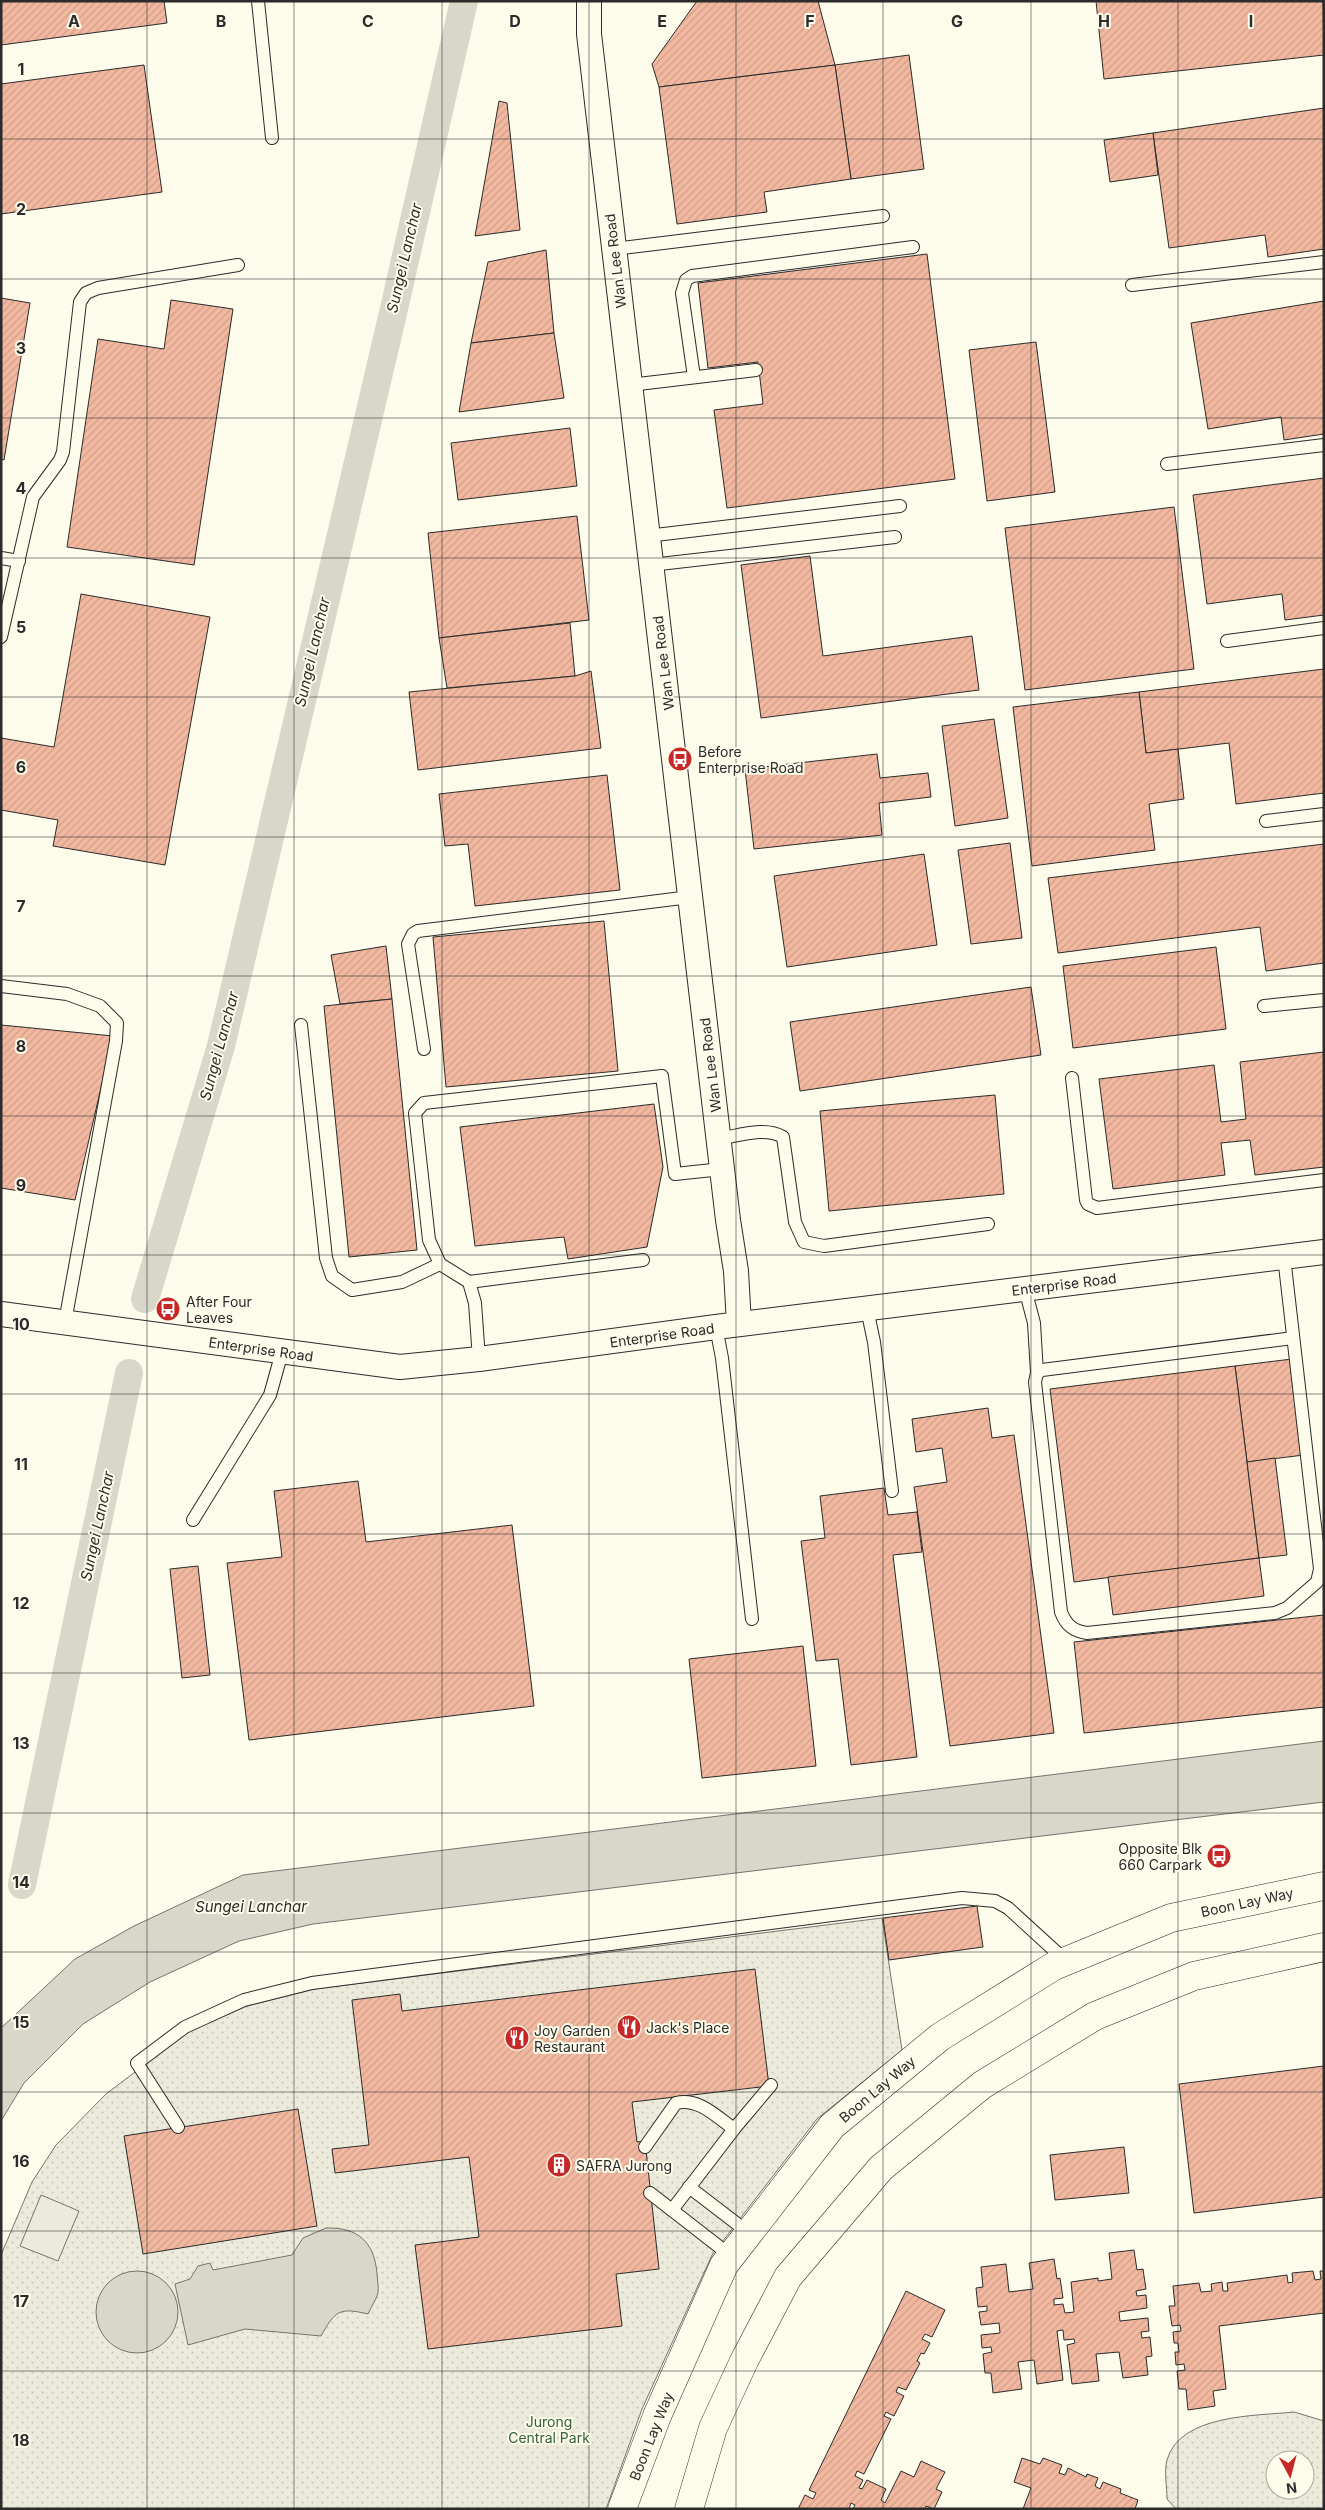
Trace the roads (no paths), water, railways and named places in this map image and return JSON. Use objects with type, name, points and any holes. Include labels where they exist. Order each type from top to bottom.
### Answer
[{"type":"main road","name":"Boon Lay Way","points":[[622,2509],[657,2416],[724,2265],[832,2126],[940,2037],[1054,1966],[1171,1918],[1324,1886]]},
{"type":"main road","points":[[689,2509],[713,2428],[744,2361],[788,2277],[881,2168],[982,2084],[1095,2016],[1194,1976],[1324,1947]]},
{"type":"street","name":"Wan Lee Road","points":[[589,1],[589,34],[718,1139],[736,1271],[740,1324]]},
{"type":"street","name":"Enterprise Road","points":[[1,1314],[400,1367],[479,1359],[716,1327],[1324,1252]]},
{"type":"lane","points":[[258,1],[272,138]]},
{"type":"lane","points":[[614,249],[883,216]]},
{"type":"lane","points":[[694,377],[682,293],[686,280],[692,276],[914,247]]},
{"type":"lane","points":[[1132,286],[1324,262]]},
{"type":"lane","points":[[1,637],[33,497],[60,460],[63,452],[80,302],[86,293],[98,288],[238,265]]},
{"type":"lane","points":[[630,385],[756,370]]},
{"type":"lane","points":[[1167,464],[1324,445]]},
{"type":"lane","points":[[647,536],[900,506]]},
{"type":"lane","points":[[651,565],[895,537]]},
{"type":"lane","points":[[1,558],[19,561]]},
{"type":"lane","points":[[1227,641],[1324,628]]},
{"type":"lane","points":[[1266,821],[1324,814]]},
{"type":"lane","points":[[424,1050],[408,944],[412,934],[418,931],[690,897]]},
{"type":"lane","points":[[1,986],[67,994],[100,1006],[117,1022],[116,1041],[65,1322]]},
{"type":"lane","points":[[1264,1006],[1324,1000]]},
{"type":"lane","points":[[301,1025],[326,1258],[332,1276],[352,1290],[402,1282],[440,1264]]},
{"type":"lane","points":[[643,1260],[469,1282],[440,1264],[429,1240],[415,1114],[424,1103],[662,1076],[675,1174],[722,1169]]},
{"type":"lane","points":[[1072,1078],[1086,1200],[1091,1206],[1097,1208],[1324,1180]]},
{"type":"lane","points":[[718,1139],[763,1132],[777,1133],[783,1137],[786,1144],[795,1222],[804,1242],[814,1246],[988,1224]]},
{"type":"lane","points":[[1025,1289],[1034,1323],[1037,1373],[1034,1382],[1060,1612],[1070,1627],[1076,1632],[1087,1633],[1275,1613],[1287,1608],[1317,1582],[1320,1569],[1284,1257]]},
{"type":"lane","points":[[469,1282],[475,1303],[479,1359]]},
{"type":"lane","points":[[867,1309],[874,1342],[892,1491]]},
{"type":"lane","points":[[716,1327],[722,1358],[752,1619]]},
{"type":"lane","points":[[1037,1373],[1042,1370],[1293,1338]]},
{"type":"lane","points":[[193,1520],[270,1395],[282,1352]]},
{"type":"lane","points":[[178,2127],[137,2064],[185,2027],[244,2000],[312,1983],[962,1898],[995,1901],[1008,1908],[1066,1961]]},
{"type":"lane","points":[[672,2210],[734,2129],[771,2085]]},
{"type":"lane","points":[[645,2147],[676,2103],[684,2100],[693,2101],[734,2129]]},
{"type":"lane","points":[[689,2187],[749,2233]]},
{"type":"lane","points":[[650,2193],[731,2256]]},
{"type":"water","name":"Sungei Lanchar","points":[[1324,1741],[1324,1802],[313,1924],[239,1941],[150,1982],[83,2024],[24,2083],[1,2121],[1,2028],[75,1959],[134,1926],[243,1875]]},
{"type":"water","points":[[326,2228],[347,2230],[355,2234],[362,2238],[372,2253],[377,2273],[378,2293],[368,2314],[350,2311],[339,2313],[330,2321],[321,2336],[245,2329],[188,2345],[175,2284],[190,2279],[198,2266],[210,2263],[213,2270],[292,2255],[303,2238]]},
{"type":"water","points":[[137,2271],[153,2274],[166,2283],[175,2296],[178,2312],[175,2328],[166,2341],[153,2350],[137,2353],[121,2350],[108,2341],[99,2328],[96,2312],[99,2296],[108,2283],[121,2274]]},
{"type":"waterway","name":"Sungei Lanchar","points":[[145,1299],[221,1046],[393,313],[464,1]]},
{"type":"waterway","name":"Sungei Lanchar","points":[[22,1885],[129,1373]]},
{"type":"place","name":"Before Enterprise Road","points":[[680,759]]},
{"type":"place","name":"After Four Leaves","points":[[168,1309]]},
{"type":"place","name":"Opposite Blk 660 Carpark","points":[[1219,1856]]},
{"type":"place","name":"Jack's Place","points":[[629,2027]]},
{"type":"place","name":"Joy Garden Restaurant","points":[[517,2038]]},
{"type":"place","name":"SAFRA Jurong","points":[[559,2165]]},
{"type":"park label","name":"Jurong Central Park","points":[[549,2430]]}]
